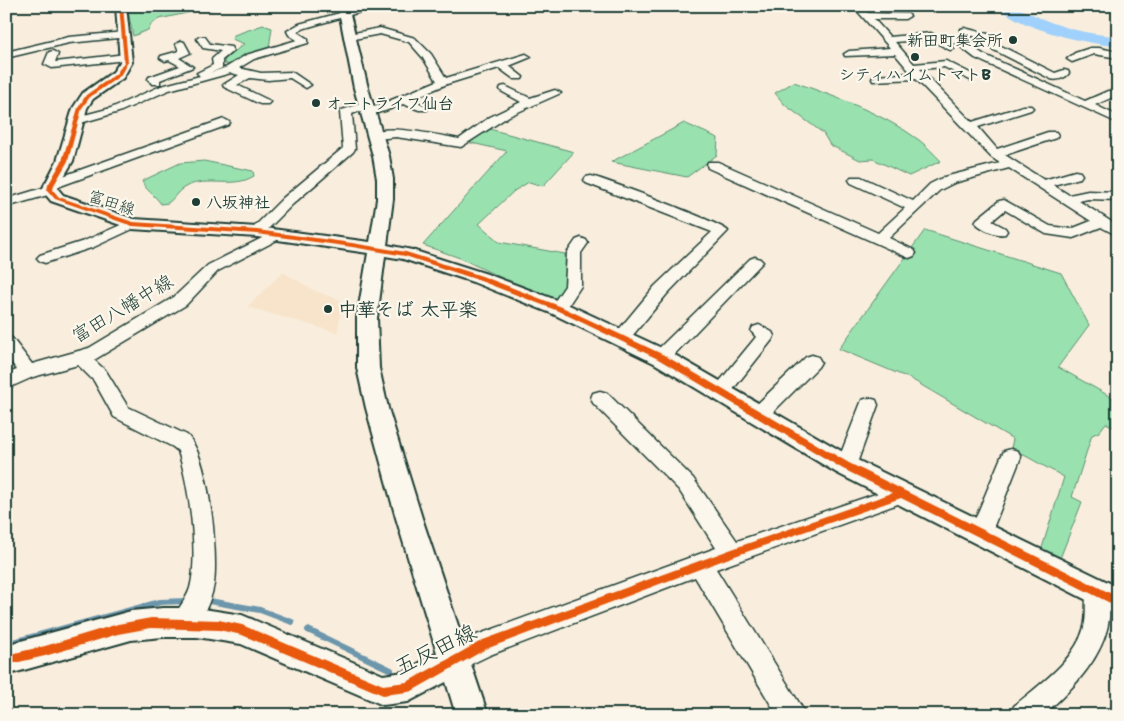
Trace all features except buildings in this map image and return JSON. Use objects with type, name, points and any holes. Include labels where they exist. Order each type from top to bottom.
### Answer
[{"type":"street","points":[[51,187],[65,161],[80,108],[88,96],[118,75],[126,62],[121,6]]},
{"type":"street","points":[[201,6],[212,6]]},
{"type":"street","points":[[171,57],[188,67],[153,80],[168,86],[230,69],[250,57],[305,41],[292,33],[292,31],[344,10],[377,6]]},
{"type":"street","points":[[857,6],[886,40],[995,154],[1118,232]]},
{"type":"street","points":[[344,10],[367,109],[376,135],[385,179],[385,199],[367,318],[368,368],[377,408],[404,499],[472,715]]},
{"type":"street","points":[[865,16],[904,16]]},
{"type":"street","points":[[875,28],[892,27]]},
{"type":"street","points":[[349,37],[380,31],[412,40],[427,56],[443,82]]},
{"type":"street","points":[[964,31],[985,36],[991,40],[962,44],[979,56],[1118,120]]},
{"type":"street","points":[[6,55],[69,40],[125,35]]},
{"type":"street","points":[[886,40],[931,36],[950,47]]},
{"type":"street","points":[[77,120],[115,110],[168,86],[216,68],[218,66],[217,60],[228,51],[227,49],[206,46],[202,39]]},
{"type":"street","points":[[983,41],[1060,75],[1040,84]]},
{"type":"street","points":[[159,60],[184,53],[181,44]]},
{"type":"street","points":[[1072,59],[1086,50],[1094,49],[1118,54]]},
{"type":"street","points":[[849,54],[898,51]]},
{"type":"street","points":[[53,54],[49,64],[52,65],[126,57]]},
{"type":"street","points":[[256,232],[288,201],[349,150],[346,112],[381,109],[402,98],[443,82],[526,57]]},
{"type":"street","points":[[878,79],[946,64],[970,77]]},
{"type":"street","points":[[501,66],[518,77]]},
{"type":"street","points":[[230,69],[246,76],[281,77],[292,75],[306,85]]},
{"type":"street","points":[[246,76],[228,85],[264,102]]},
{"type":"street","points":[[505,89],[530,102]]},
{"type":"street","points":[[376,135],[396,133],[461,143],[479,128],[530,102],[555,93]]},
{"type":"street","points":[[1085,105],[1112,93],[1118,94]]},
{"type":"street","points":[[402,98],[423,108]]},
{"type":"street","points":[[970,126],[1027,108]]},
{"type":"street","points":[[6,203],[224,123]]},
{"type":"street","points":[[995,154],[1052,135]]},
{"type":"street","points":[[878,240],[935,187],[949,180],[1010,164]]},
{"type":"street","points":[[713,165],[908,253]]},
{"type":"street","points":[[1043,184],[1075,175]]},
{"type":"street","points":[[591,180],[721,231],[661,290],[622,337]]},
{"type":"street","points":[[856,180],[913,206]]},
{"type":"street","name":"富田線","points":[[51,187],[57,198],[132,224],[256,232],[414,257],[480,278],[558,308],[661,357],[846,466],[1112,603]]},
{"type":"street","points":[[1068,199],[1088,195],[1118,196]]},
{"type":"street","points":[[1000,231],[982,222],[1004,204],[1046,230],[1073,234],[1103,221]]},
{"type":"street","points":[[45,258],[81,247],[132,224]]},
{"type":"street","name":"富田八幡中線","points":[[6,382],[28,372],[95,352],[180,301],[213,268],[276,235]]},
{"type":"street","points":[[558,308],[573,286],[574,253],[581,243]]},
{"type":"street","points":[[661,357],[755,262]]},
{"type":"street","points":[[721,392],[766,336],[759,331]]},
{"type":"street","points":[[6,342],[28,372]]},
{"type":"street","points":[[80,358],[100,376],[121,412],[172,437],[187,448],[195,477],[200,514],[203,584],[193,611],[183,622]]},
{"type":"street","points":[[758,415],[812,362]]},
{"type":"street","points":[[600,398],[686,484],[732,553]]},
{"type":"street","points":[[846,466],[869,405]]},
{"type":"street","points":[[980,534],[1011,457]]},
{"type":"street","name":"五反田線","points":[[6,660],[45,651],[118,629],[150,623],[218,624],[242,630],[383,690],[408,687],[483,645],[732,553],[902,494]]},
{"type":"street","points":[[701,566],[792,715]]},
{"type":"street","points":[[1023,715],[1074,671],[1088,649],[1097,624],[1112,603]]},
{"type":"shaded area","points":[[283,272],[315,291],[341,300],[338,333],[247,307]]},
{"type":"green space","points":[[127,6],[179,6],[192,12],[159,19],[151,24],[148,30],[133,36]]},
{"type":"green space","points":[[263,25],[272,28],[269,48],[241,57],[231,65],[224,64],[225,59],[244,44],[232,39],[234,35]]},
{"type":"green space","points":[[794,82],[858,106],[905,130],[928,147],[941,161],[909,176],[873,159],[860,160],[830,145],[823,133],[785,105],[775,93]]},
{"type":"green space","points":[[684,123],[718,138],[717,155],[687,177],[611,162]]},
{"type":"green space","points":[[486,128],[574,152],[543,186],[529,182],[514,191],[479,224],[499,242],[565,254],[566,287],[554,303],[460,258],[423,245],[507,151],[467,142]]},
{"type":"green space","points":[[204,161],[253,171],[254,176],[236,182],[208,182],[190,185],[180,190],[168,203],[161,204],[145,187],[142,181],[180,163]]},
{"type":"green space","points":[[925,230],[1061,273],[1089,325],[1058,367],[1118,401],[1118,430],[1106,423],[1099,432],[1092,435],[1072,497],[1082,502],[1059,561],[1041,551],[1064,477],[1011,448],[1013,439],[911,379],[839,349]]},
{"type":"waterway","points":[[1006,6],[1044,25],[1076,35],[1118,41]]},
{"type":"waterway","points":[[6,644],[160,602],[187,601]]},
{"type":"waterway","points":[[209,601],[260,610],[292,622]]},
{"type":"waterway","points":[[308,630],[391,670]]},
{"type":"cycle path","points":[[121,6],[126,62],[118,75],[88,96],[80,108],[65,161],[51,185],[50,190],[57,198],[132,224],[257,232],[352,245],[406,254],[480,278],[560,309],[661,357],[846,466],[1118,602]]},
{"type":"cycle path","points":[[6,660],[45,651],[118,629],[151,623],[219,625],[242,630],[383,690],[408,687],[483,645],[732,553],[902,494]]},
{"type":"place","name":"新田町集会所","points":[[1013,40]]},
{"type":"place","name":"シティハイムトマトB","points":[[915,57]]},
{"type":"place","name":"オートライフ仙台","points":[[316,103]]},
{"type":"place","name":"八坂神社","points":[[196,202]]},
{"type":"place","name":"中華そば 太平楽","points":[[328,309]]}]
